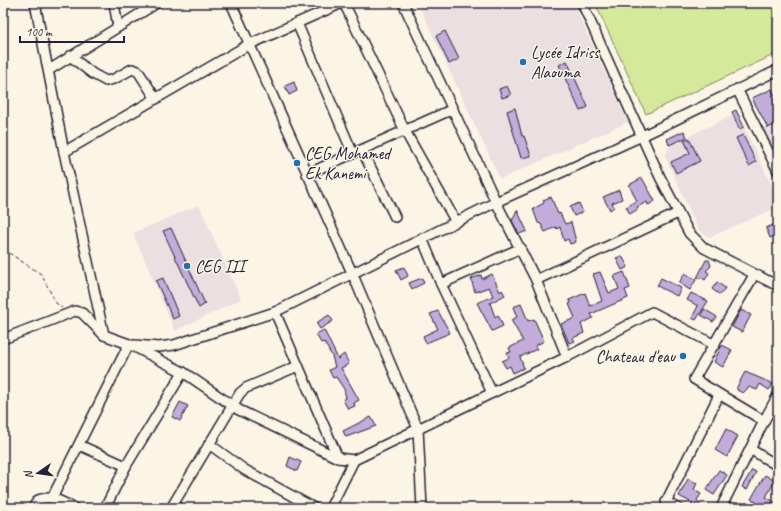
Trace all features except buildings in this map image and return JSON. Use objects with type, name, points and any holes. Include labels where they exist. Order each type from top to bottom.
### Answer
[{"type":"street","points":[[35,3],[64,152],[104,335]]},
{"type":"street","points":[[114,3],[118,27]]},
{"type":"street","points":[[48,70],[156,3]]},
{"type":"street","points":[[231,3],[248,45],[352,275],[418,429],[422,508]]},
{"type":"street","points":[[64,152],[248,45],[343,3],[405,131],[456,222]]},
{"type":"street","points":[[403,3],[496,202],[536,280],[567,357]]},
{"type":"street","points":[[582,3],[642,136],[689,233],[695,241],[754,275],[778,286]]},
{"type":"street","points":[[297,23],[353,154]]},
{"type":"street","points":[[70,56],[93,74],[106,81],[114,79],[132,69],[138,71],[156,99]]},
{"type":"street","points":[[129,344],[159,347],[174,345],[275,312],[496,202],[642,136],[778,70]]},
{"type":"street","points":[[737,89],[778,171]]},
{"type":"street","points":[[307,174],[453,109]]},
{"type":"street","points":[[362,150],[395,217]]},
{"type":"street","points":[[536,280],[678,213]]},
{"type":"street","points":[[422,238],[441,284],[492,392]]},
{"type":"street","points":[[441,284],[520,248]]},
{"type":"street","points":[[754,275],[694,379],[764,421]]},
{"type":"street","points":[[3,339],[75,311],[82,313],[104,335],[129,344],[183,372],[232,405],[338,458],[354,460],[567,357],[652,312],[715,345]]},
{"type":"street","points":[[275,312],[338,458]]},
{"type":"street","points":[[52,498],[129,344]]},
{"type":"street","points":[[171,508],[232,405],[246,388],[298,366]]},
{"type":"street","points":[[104,508],[126,466],[183,372]]},
{"type":"street","points":[[678,508],[666,502],[719,395]]},
{"type":"street","points":[[721,508],[778,396]]},
{"type":"street","points":[[209,444],[245,470],[314,508]]},
{"type":"street","points":[[79,445],[126,466]]},
{"type":"street","points":[[750,449],[778,466]]},
{"type":"street","points":[[330,508],[354,460]]},
{"type":"street","points":[[33,508],[38,500],[52,498],[74,508]]},
{"type":"path","points":[[3,249],[41,274],[56,303],[68,314]]},
{"type":"shaded area","name":"Lycée Idriss Alaouma","points":[[418,3],[573,3],[628,122],[500,179]]},
{"type":"shaded area","points":[[737,113],[778,198],[778,207],[710,237],[699,231],[665,156],[670,145]]},
{"type":"shaded area","points":[[778,121],[778,168],[760,129]]},
{"type":"shaded area","name":"CEG III","points":[[199,205],[241,299],[175,331],[133,233]]},
{"type":"green space","points":[[595,3],[778,3],[778,53],[646,114]]},
{"type":"place","name":"Lycée Idriss Alaouma","points":[[523,62]]},
{"type":"place","name":"CEG Mohamed Ek Kanemi","points":[[297,163]]},
{"type":"place","name":"CEG III","points":[[187,266]]},
{"type":"place","name":"Chateau d'eau","points":[[683,356]]}]
